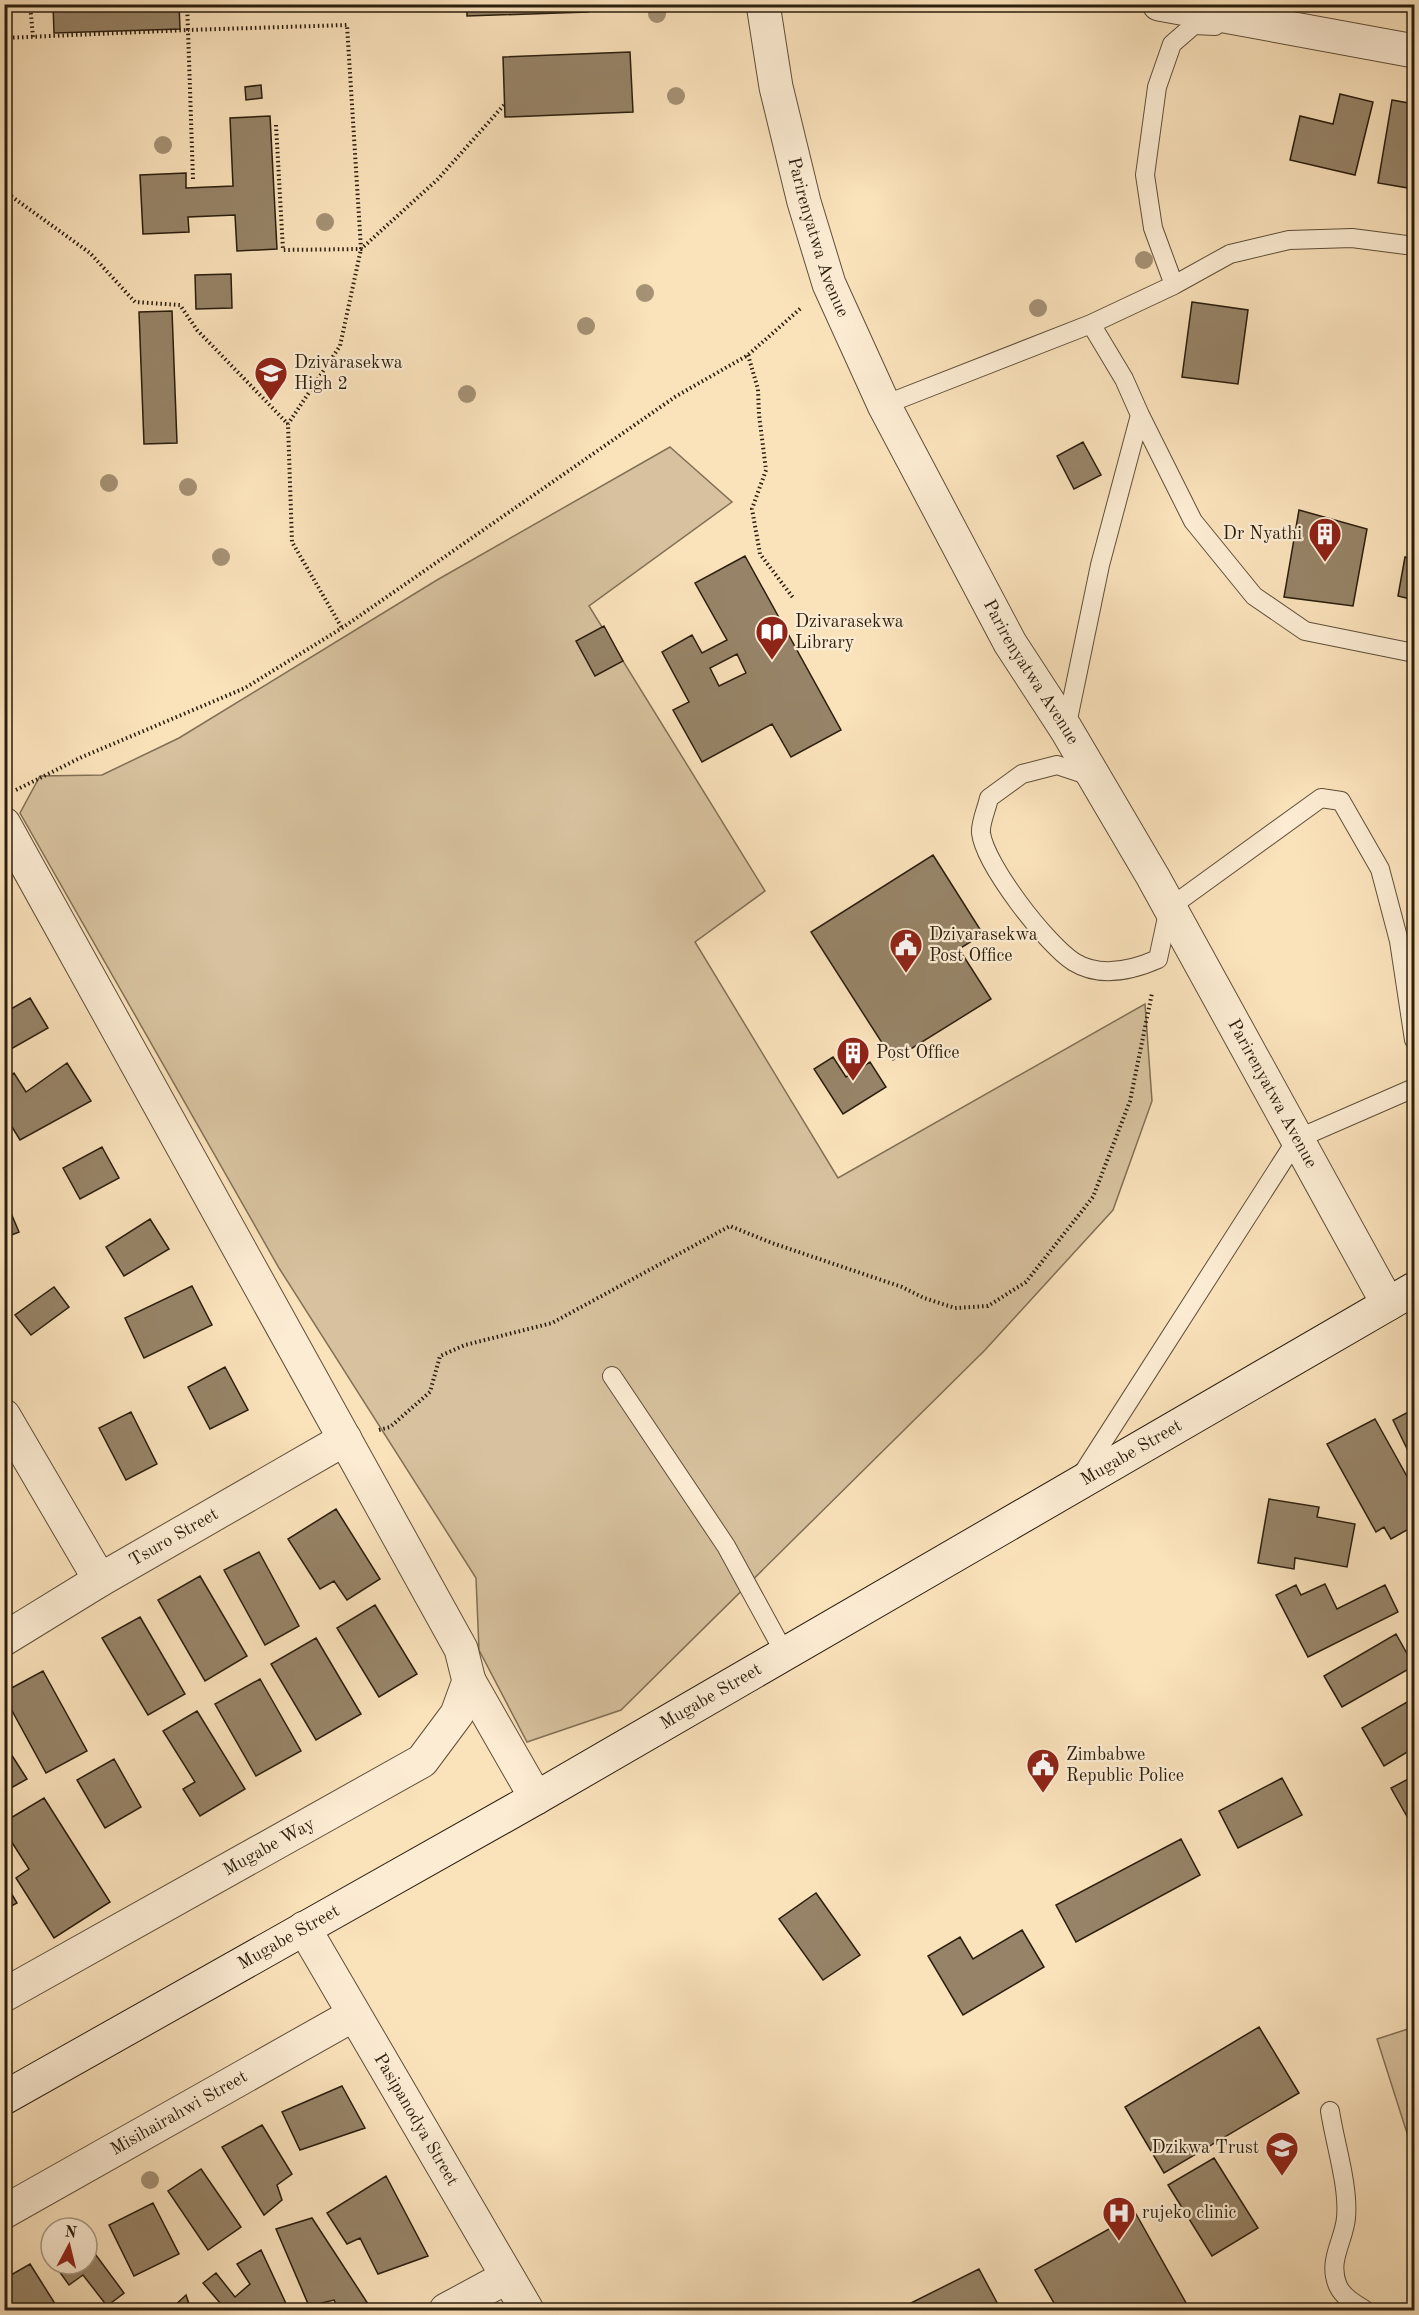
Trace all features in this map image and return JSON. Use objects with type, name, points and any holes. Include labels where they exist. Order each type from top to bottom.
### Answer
[{"type":"street","name":"Parirenyatwa Avenue","points":[[763,4],[776,87],[804,202],[829,284],[884,405],[1010,643],[1095,777],[1297,1139],[1401,1297]]},
{"type":"street","points":[[1159,4],[1270,27],[1414,51]]},
{"type":"street","points":[[4,824],[461,1649],[469,1681],[536,1798]]},
{"type":"street","name":"Mugabe Street","points":[[4,2098],[536,1798],[1401,1297]]},
{"type":"street","points":[[4,1416],[100,1580]]},
{"type":"street","name":"Tsuro Street","points":[[4,1639],[100,1580],[345,1439]]},
{"type":"street","name":"Mugabe Way","points":[[4,1995],[422,1761],[457,1714],[469,1681]]},
{"type":"street","name":"Pasipanodya Street","points":[[304,1928],[527,2310]]},
{"type":"street","name":"Misihairahwi Street","points":[[4,2212],[353,2015]]},
{"type":"street","points":[[446,2310],[507,2277]]},
{"type":"lane","points":[[1174,285],[1153,228],[1144,175],[1156,87],[1164,65],[1173,44],[1194,25],[1270,27]]},
{"type":"lane","points":[[884,405],[1091,324],[1174,285],[1230,254],[1289,240],[1352,238],[1414,246]]},
{"type":"lane","points":[[1091,324],[1124,379],[1192,521],[1254,596],[1305,631],[1414,653]]},
{"type":"lane","points":[[1066,729],[1100,565],[1140,415]]},
{"type":"lane","points":[[1095,777],[1057,765],[1022,774],[989,798],[981,833],[996,871],[1031,919],[1074,962],[1102,970],[1131,970],[1158,959],[1169,908],[1321,798],[1341,801],[1380,869],[1399,941],[1414,1040]]},
{"type":"lane","points":[[1074,1488],[1297,1139],[1414,1088]]},
{"type":"lane","points":[[1401,1297],[1414,1281]]},
{"type":"lane","points":[[612,1376],[726,1546],[784,1653]]},
{"type":"lane","points":[[1330,2111],[1345,2192],[1346,2219],[1334,2265],[1338,2286],[1349,2300],[1365,2310]]},
{"type":"path","points":[[30,4],[33,37]]},
{"type":"path","points":[[187,4],[193,179]]},
{"type":"path","points":[[4,38],[347,25],[361,249],[340,346],[288,424],[292,542],[342,628]]},
{"type":"path","points":[[276,125],[284,250],[361,249],[438,179],[504,105]]},
{"type":"path","points":[[4,191],[90,253],[135,302],[180,305],[197,330],[288,424]]},
{"type":"path","points":[[14,791],[82,757],[245,688],[342,628],[675,397],[748,355],[829,284]]},
{"type":"path","points":[[748,355],[758,389],[766,470],[752,509],[760,554],[794,599]]},
{"type":"path","points":[[345,1439],[390,1427],[430,1392],[440,1356],[465,1345],[552,1323],[730,1226],[955,1308],[988,1306],[1026,1282],[1093,1197],[1130,1101],[1158,959]]},
{"type":"shaded area","points":[[670,447],[732,502],[589,606],[765,891],[695,942],[838,1178],[1145,1004],[1152,1101],[1113,1210],[985,1350],[621,1710],[527,1742],[479,1650],[476,1578],[279,1268],[20,813],[40,776],[102,775],[179,738],[437,580]]},
{"type":"shaded area","points":[[1414,2027],[1414,2155],[1377,2039]]},
{"type":"building","points":[[4,4],[7,4],[8,38],[4,38]]},
{"type":"building","points":[[53,4],[179,4],[180,29],[54,33]]},
{"type":"building","points":[[467,4],[588,4],[588,12],[467,16]]},
{"type":"building","points":[[630,52],[633,112],[505,117],[503,57]]},
{"type":"building","points":[[261,85],[262,98],[246,100],[245,87]]},
{"type":"building","points":[[1340,94],[1373,102],[1355,175],[1290,160],[1300,116],[1333,124]]},
{"type":"building","points":[[1392,100],[1414,104],[1414,189],[1378,183]]},
{"type":"building","points":[[270,116],[277,249],[237,251],[235,215],[188,217],[189,232],[143,234],[140,175],[186,173],[186,188],[233,186],[230,118]]},
{"type":"building","points":[[231,274],[232,308],[196,309],[195,275]]},
{"type":"building","points":[[1192,302],[1248,310],[1238,384],[1182,377]]},
{"type":"building","points":[[172,311],[177,443],[144,444],[139,312]]},
{"type":"building","points":[[1083,442],[1101,475],[1074,489],[1057,456]]},
{"type":"building","name":"Dr Nyathi","points":[[1299,510],[1367,529],[1353,606],[1284,597]]},
{"type":"building","name":"Dzivarasekwa Library","points":[[745,556],[841,730],[791,757],[772,724],[702,762],[673,710],[689,702],[662,652],[692,635],[702,653],[727,640],[695,583]],"holes":[[[737,654],[746,673],[719,686],[710,668]]]},
{"type":"building","points":[[1405,557],[1414,559],[1414,600],[1398,596]]},
{"type":"building","points":[[604,626],[623,661],[595,676],[576,641]]},
{"type":"building","name":"Dzivarasekwa Post Office","points":[[933,855],[983,934],[959,949],[991,999],[893,1060],[811,932]]},
{"type":"building","points":[[30,998],[48,1028],[4,1053],[4,1013]]},
{"type":"building","name":"Post Office","points":[[833,1057],[846,1077],[870,1062],[886,1087],[843,1114],[814,1069]]},
{"type":"building","points":[[67,1063],[91,1101],[20,1140],[4,1114],[4,1081],[14,1073],[26,1092]]},
{"type":"building","points":[[102,1147],[119,1178],[80,1199],[63,1168]]},
{"type":"building","points":[[8,1206],[19,1232],[4,1238],[4,1208]]},
{"type":"building","points":[[150,1219],[169,1249],[124,1276],[106,1247]]},
{"type":"building","points":[[192,1286],[212,1325],[144,1358],[125,1318]]},
{"type":"building","points":[[54,1287],[69,1307],[31,1335],[15,1315]]},
{"type":"building","points":[[225,1367],[248,1410],[210,1429],[188,1387]]},
{"type":"building","points":[[1414,1409],[1414,1463],[1393,1420]]},
{"type":"building","points":[[131,1412],[157,1464],[126,1480],[99,1428]]},
{"type":"building","points":[[1375,1419],[1414,1489],[1414,1511],[1408,1515],[1414,1526],[1391,1539],[1384,1527],[1376,1532],[1327,1444]]},
{"type":"building","points":[[1269,1499],[1319,1507],[1317,1517],[1355,1524],[1347,1567],[1295,1558],[1294,1569],[1258,1563]]},
{"type":"building","points":[[336,1509],[380,1579],[347,1600],[334,1581],[320,1589],[288,1539]]},
{"type":"building","points":[[259,1552],[299,1626],[265,1645],[224,1570]]},
{"type":"building","points":[[200,1576],[247,1656],[205,1681],[158,1600]]},
{"type":"building","points":[[1325,1584],[1337,1609],[1385,1585],[1398,1612],[1308,1657],[1276,1595],[1296,1585],[1301,1595]]},
{"type":"building","points":[[375,1605],[417,1674],[379,1697],[337,1628]]},
{"type":"building","points":[[140,1617],[185,1694],[148,1715],[102,1638]]},
{"type":"building","points":[[1396,1634],[1414,1666],[1342,1707],[1324,1676]]},
{"type":"building","points":[[316,1638],[361,1714],[316,1740],[271,1664]]},
{"type":"building","points":[[43,1671],[87,1751],[46,1773],[4,1696],[4,1692]]},
{"type":"building","points":[[260,1679],[301,1751],[256,1776],[215,1704]]},
{"type":"building","points":[[1414,1698],[1414,1748],[1384,1766],[1362,1728]]},
{"type":"building","points":[[197,1711],[245,1789],[200,1816],[183,1789],[195,1782],[163,1731]]},
{"type":"building","points":[[4,1743],[27,1779],[4,1792]]},
{"type":"building","points":[[114,1759],[141,1807],[105,1828],[77,1780]]},
{"type":"building","points":[[1414,1776],[1414,1829],[1391,1788]]},
{"type":"building","points":[[1282,1778],[1302,1815],[1238,1848],[1219,1811]]},
{"type":"building","points":[[44,1798],[110,1902],[54,1938],[16,1878],[29,1869],[4,1830],[4,1822]]},
{"type":"building","points":[[1181,1839],[1200,1875],[1076,1942],[1056,1905]]},
{"type":"building","points":[[4,1881],[17,1903],[4,1910]]},
{"type":"building","points":[[816,1893],[860,1955],[823,1980],[779,1919]]},
{"type":"building","points":[[1022,1930],[1044,1967],[963,2015],[928,1956],[960,1937],[973,1959]]},
{"type":"building","points":[[1414,1954],[1414,1970],[1408,1958]]},
{"type":"building","name":"Dzikwa Trust","points":[[1259,2027],[1299,2093],[1164,2173],[1125,2107]]},
{"type":"building","points":[[342,2086],[365,2128],[300,2150],[282,2112]]},
{"type":"building","points":[[262,2125],[292,2174],[277,2185],[282,2200],[264,2215],[222,2147]]},
{"type":"building","name":"Dzikwa Trust","points":[[1214,2158],[1258,2228],[1212,2256],[1168,2185]]},
{"type":"building","points":[[201,2169],[241,2227],[208,2250],[168,2191]]},
{"type":"building","points":[[386,2176],[428,2256],[378,2274],[360,2238],[347,2244],[327,2213]]},
{"type":"building","points":[[153,2203],[179,2254],[134,2276],[109,2225]]},
{"type":"building","name":"rujeko clinic","points":[[1136,2214],[1190,2310],[1058,2310],[1035,2270]]},
{"type":"building","points":[[312,2218],[372,2310],[339,2310],[334,2300],[309,2306],[276,2229]]},
{"type":"building","points":[[261,2250],[289,2310],[226,2310],[203,2283],[216,2273],[235,2297],[250,2284],[237,2264]]},
{"type":"building","points":[[99,2259],[124,2293],[107,2306],[84,2276],[99,2276]]},
{"type":"building","points":[[30,2264],[59,2310],[7,2310],[4,2306],[4,2279]]},
{"type":"building","points":[[979,2269],[1001,2310],[897,2310]]},
{"type":"building","points":[[63,2276],[82,2276],[69,2285]]},
{"type":"building","points":[[186,2295],[191,2310],[170,2310]]},
{"type":"place","name":"Dzivarasekwa High 2","points":[[271,402]]},
{"type":"place","name":"Dr Nyathi","points":[[1325,563]]},
{"type":"place","name":"Dzivarasekwa Library","points":[[772,661]]},
{"type":"place","name":"Dzivarasekwa Post Office","points":[[906,974]]},
{"type":"place","name":"Post Office","points":[[853,1082]]},
{"type":"place","name":"Zimbabwe Republic Police","points":[[1043,1794]]},
{"type":"place","name":"Dzikwa Trust","points":[[1282,2177]]},
{"type":"place","name":"rujeko clinic","points":[[1119,2242]]}]
